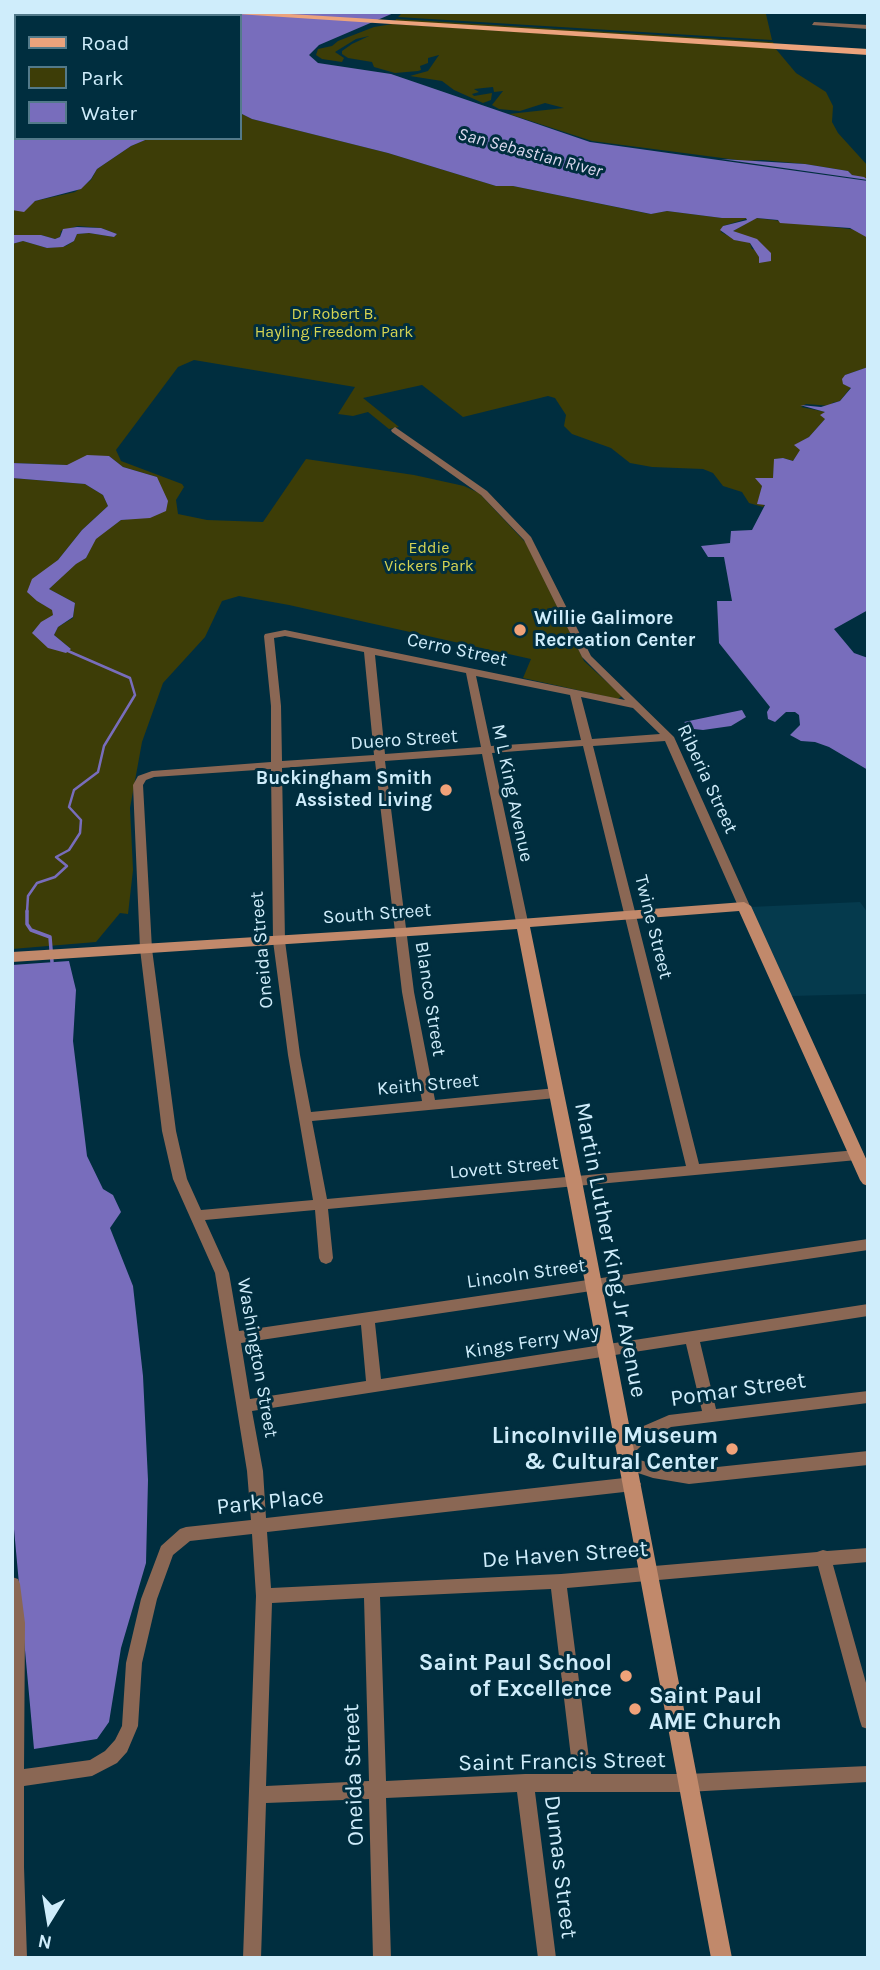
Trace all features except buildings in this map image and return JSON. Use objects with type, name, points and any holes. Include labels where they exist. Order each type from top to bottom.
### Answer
[{"type":"main road","points":[[210,12],[781,44],[868,46]]},
{"type":"main road","points":[[299,12],[868,52]]},
{"type":"street","points":[[814,24],[868,27]]},
{"type":"street","name":"Riberia Street","points":[[395,430],[484,493],[528,539],[587,657],[669,737],[868,1180]]},
{"type":"street","name":"Cerro Street","points":[[269,636],[285,633],[638,706]]},
{"type":"street","name":"Oneida Street","points":[[269,636],[276,706],[279,941],[304,1117],[321,1205],[326,1258]]},
{"type":"street","name":"Blanco Street","points":[[369,649],[379,759],[408,992],[429,1104]]},
{"type":"street","name":"M L King Avenue","points":[[470,670],[522,922]]},
{"type":"street","name":"Twine Street","points":[[575,693],[694,1170]]},
{"type":"street","name":"Duero Street","points":[[142,778],[152,775],[669,737]]},
{"type":"street","name":"Washington Street","points":[[142,778],[138,785],[138,806],[146,949],[169,1131],[180,1179],[222,1273],[260,1526],[264,1597],[252,1958]]},
{"type":"street","name":"South Street","points":[[12,957],[402,933],[744,906]]},
{"type":"street","name":"Martin Luther King Jr Avenue","points":[[522,922],[633,1485],[722,1958]]},
{"type":"street","name":"Keith Street","points":[[304,1117],[556,1093]]},
{"type":"street","name":"Lovett Street","points":[[196,1216],[857,1156]]},
{"type":"street","name":"Lincoln Street","points":[[232,1338],[868,1244]]},
{"type":"street","name":"Kings Ferry Way","points":[[244,1406],[868,1310]]},
{"type":"street","points":[[367,1317],[373,1386]]},
{"type":"street","points":[[692,1337],[710,1415]]},
{"type":"street","name":"Pomar Street","points":[[627,1457],[634,1441],[669,1420],[868,1397]]},
{"type":"street","points":[[627,1457],[653,1471],[689,1477],[868,1458]]},
{"type":"street","name":"Park Place","points":[[81,1770],[105,1762],[125,1740],[130,1726],[133,1674],[140,1630],[159,1569],[172,1544],[195,1532],[633,1485]]},
{"type":"street","name":"De Haven Street","points":[[264,1597],[561,1581],[565,1578],[868,1555]]},
{"type":"street","points":[[823,1558],[868,1721]]},
{"type":"street","points":[[561,1581],[558,1586],[583,1782]]},
{"type":"street","points":[[12,1584],[17,1623],[14,1779],[18,1958]]},
{"type":"street","name":"Oneida Street","points":[[372,1590],[382,1958]]},
{"type":"street","points":[[14,1779],[81,1770]]},
{"type":"street","name":"Saint Francis Street","points":[[258,1795],[525,1783],[687,1783],[868,1774]]},
{"type":"street","name":"Dumas Street","points":[[525,1783],[547,1958]]},
{"type":"shaded area","points":[[860,902],[868,913],[868,994],[791,996],[750,907]]},
{"type":"green space","points":[[403,12],[770,12],[766,14],[772,40],[398,17]]},
{"type":"green space","points":[[396,19],[773,42],[774,45],[395,22]]},
{"type":"green space","points":[[392,24],[775,48],[796,73],[826,92],[833,106],[832,122],[838,133],[868,166],[868,179],[852,175],[848,171],[805,164],[745,161],[592,141],[509,114],[564,108],[545,103],[520,111],[499,109],[492,105],[503,91],[494,92],[493,87],[474,89],[479,92],[472,94],[474,96],[492,93],[491,100],[483,103],[454,90],[442,81],[410,76],[428,71],[439,55],[428,58],[428,63],[420,66],[421,70],[395,73],[374,67],[372,62],[348,58],[342,54],[342,51],[352,44],[369,36],[356,39],[335,52],[344,58],[342,62],[322,59],[316,55],[318,49],[332,46],[374,27]]},
{"type":"green space","points":[[242,114],[252,119],[388,153],[496,186],[513,186],[650,214],[667,211],[722,218],[746,217],[749,218],[723,226],[721,232],[738,241],[749,241],[752,249],[768,252],[760,242],[733,231],[756,218],[858,230],[868,238],[868,367],[845,375],[843,384],[851,387],[840,401],[832,403],[831,406],[806,404],[801,407],[826,412],[826,418],[809,437],[795,445],[801,450],[793,461],[775,459],[773,478],[758,478],[762,486],[758,504],[765,504],[763,507],[749,503],[742,492],[723,486],[713,473],[703,469],[652,467],[630,463],[611,448],[572,434],[564,426],[566,415],[555,398],[548,396],[463,417],[422,385],[363,398],[399,427],[389,429],[368,412],[353,416],[338,414],[355,387],[194,360],[178,367],[116,450],[121,461],[182,484],[184,487],[176,500],[178,514],[207,520],[263,522],[306,459],[414,475],[464,486],[479,493],[526,543],[584,661],[622,696],[618,699],[523,678],[531,659],[289,605],[239,596],[222,601],[205,637],[163,683],[142,742],[130,808],[133,870],[128,914],[120,913],[96,942],[12,949],[12,478],[85,484],[103,495],[108,506],[82,530],[58,560],[37,601],[53,610],[53,615],[33,631],[71,649],[54,635],[58,627],[73,618],[75,603],[49,589],[76,563],[86,558],[95,539],[121,520],[129,519],[157,477],[123,467],[109,456],[67,465],[12,463],[12,244],[23,241],[47,248],[66,246],[74,241],[77,234],[114,237],[117,234],[101,228],[78,226],[61,231],[60,237],[55,239],[41,235],[12,235],[12,210],[19,210],[35,201],[75,192],[91,180],[97,169],[131,146],[145,140],[242,140]]},
{"type":"water","name":"San Sebastian River","points":[[396,12],[319,45],[309,55],[318,63],[391,74],[590,142],[868,181],[868,238],[850,228],[780,223],[778,220],[757,218],[733,231],[757,239],[771,253],[771,261],[759,263],[759,257],[750,243],[734,240],[720,230],[723,226],[747,220],[746,218],[722,218],[667,211],[651,214],[513,186],[496,186],[388,153],[252,119],[242,114],[242,14],[70,14]]},
{"type":"water","points":[[12,41],[14,140],[145,140],[131,146],[97,169],[81,189],[35,201],[24,212],[12,210]]},
{"type":"water","points":[[721,159],[805,164],[848,171],[868,180]]},
{"type":"water","points":[[101,228],[117,234],[114,237],[77,234],[74,241],[63,247],[47,248],[23,241],[12,244],[12,235],[41,235],[55,239],[60,237],[63,229]]},
{"type":"water","points":[[868,367],[868,610],[834,629],[854,653],[868,658],[868,770],[829,747],[801,741],[790,735],[800,725],[799,715],[795,712],[786,712],[775,722],[768,719],[767,712],[770,707],[719,643],[717,601],[732,601],[724,557],[708,557],[701,546],[730,543],[731,531],[752,530],[765,505],[757,504],[762,486],[755,478],[773,478],[774,459],[793,461],[800,450],[794,445],[809,437],[825,419],[820,415],[825,412],[800,405],[821,407],[840,401],[851,388],[843,384],[845,375]]},
{"type":"water","points":[[87,455],[109,456],[123,467],[157,477],[168,501],[166,511],[150,518],[121,520],[96,539],[86,558],[49,589],[75,603],[73,617],[58,627],[54,635],[71,649],[66,653],[48,648],[32,633],[41,622],[53,615],[52,610],[27,592],[32,579],[58,560],[82,530],[108,506],[103,495],[85,484],[12,478],[12,463],[67,465]]},
{"type":"water","points":[[742,710],[746,717],[731,726],[703,730],[694,729],[684,722]]},
{"type":"water","points":[[69,961],[76,990],[73,1041],[87,1156],[103,1189],[113,1195],[121,1212],[110,1228],[133,1286],[143,1376],[148,1480],[146,1563],[121,1648],[109,1722],[97,1739],[34,1749],[12,1507],[12,965]]},
{"type":"waterway","points":[[27,912],[28,896],[37,883],[55,877],[67,866],[56,857],[69,850],[80,833],[81,820],[69,807],[74,790],[98,772],[104,746],[135,695],[130,678],[68,651]]},
{"type":"waterway","points":[[27,912],[27,924],[31,930],[50,937],[52,962]]},
{"type":"place","name":"Willie Galimore Recreation Center","points":[[520,630]]},
{"type":"place","name":"Buckingham Smith Assisted Living","points":[[446,790]]},
{"type":"place","name":"Lincolnville Museum & Cultural Center","points":[[732,1449]]},
{"type":"place","name":"Saint Paul School of Excellence","points":[[626,1676]]},
{"type":"place","name":"Saint Paul AME Church","points":[[635,1709]]},
{"type":"park label","name":"Dr Robert B. Hayling Freedom Park","points":[[334,323]]},
{"type":"park label","name":"Eddie Vickers Park","points":[[429,557]]}]
